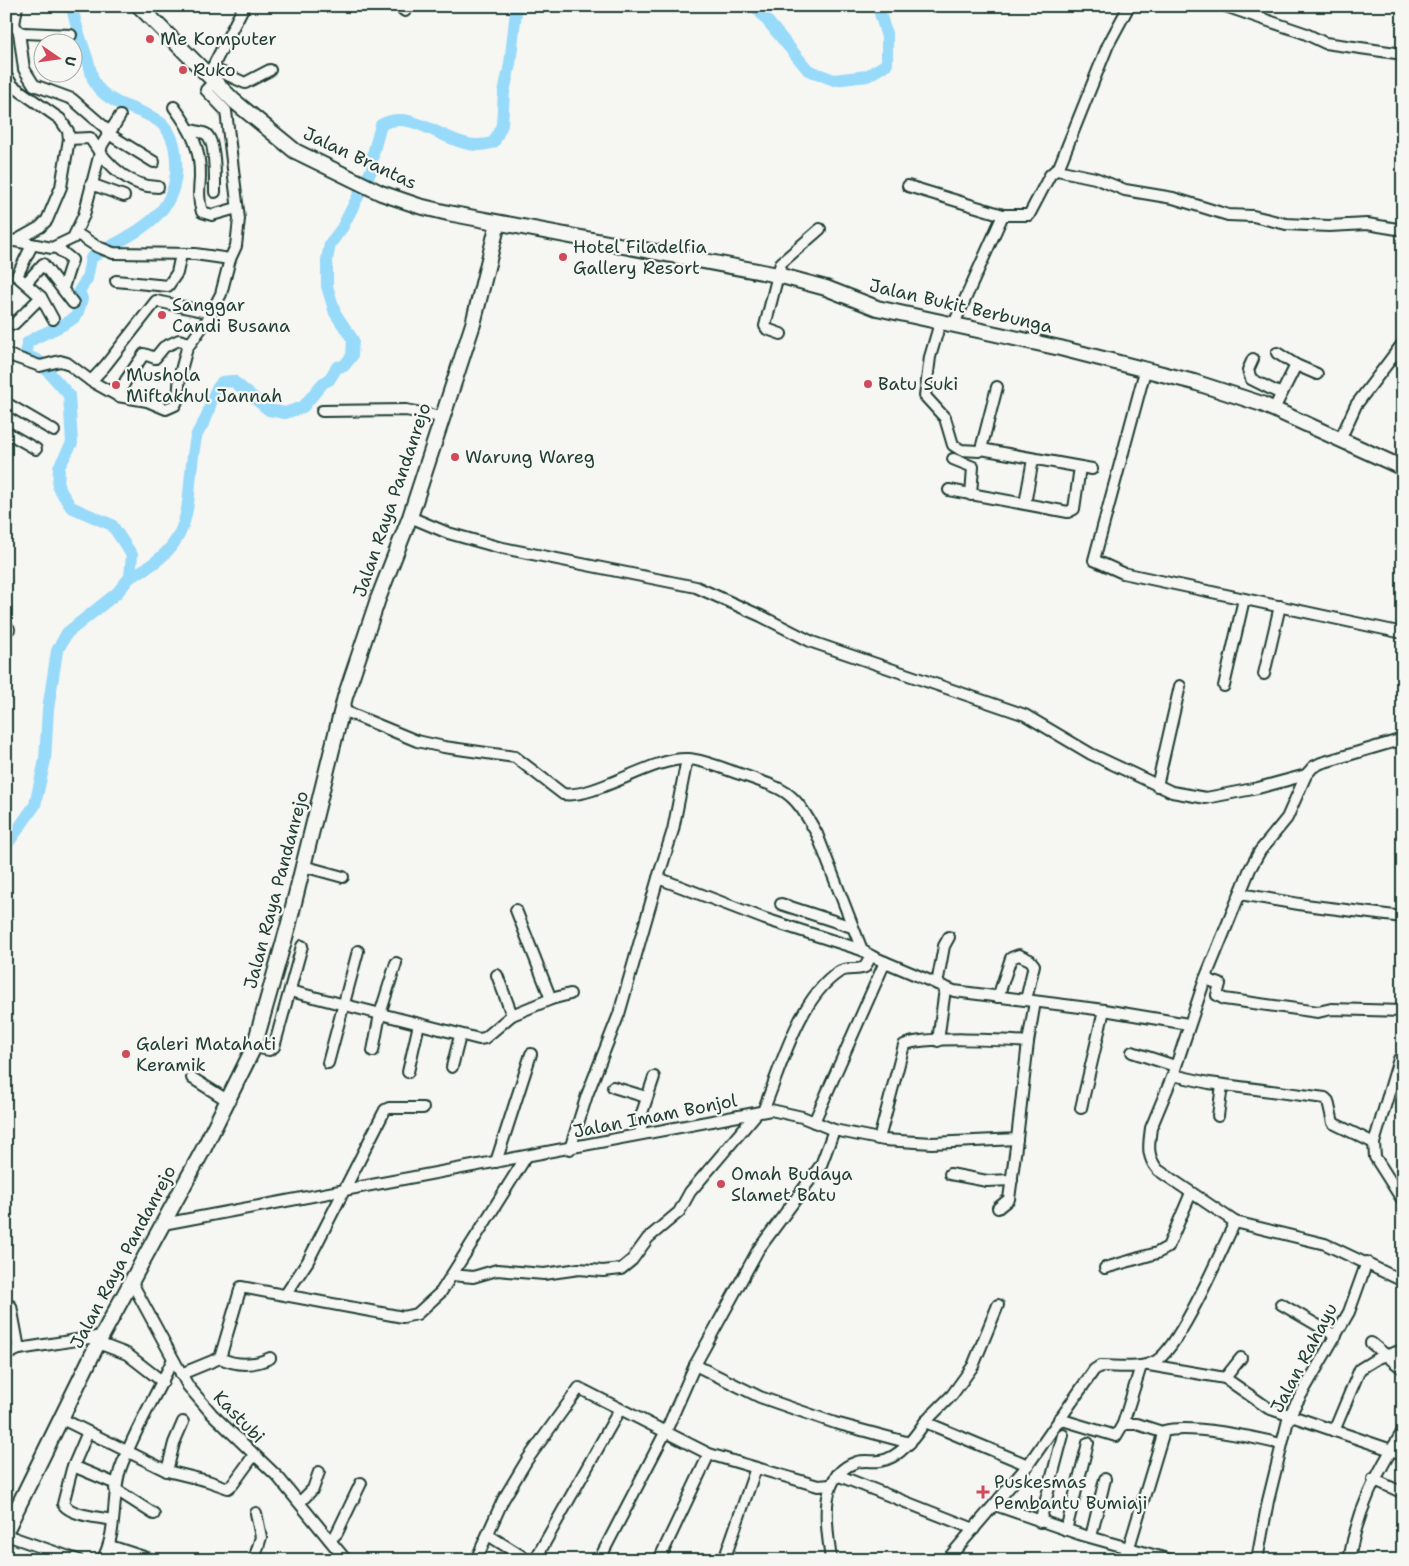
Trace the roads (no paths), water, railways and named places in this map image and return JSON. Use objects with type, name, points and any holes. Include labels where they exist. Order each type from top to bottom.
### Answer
[{"type":"main road","name":"Jalan Brantas","points":[[139,6],[211,75],[295,151],[381,193],[419,206],[498,223]]},
{"type":"main road","name":"Jalan Bukit Berbunga","points":[[498,223],[778,275],[826,288],[877,308],[1060,348],[1194,382],[1274,409],[1403,468]]},
{"type":"main road","name":"Jalan Raya Pandanrejo","points":[[6,1532],[60,1418],[254,1047],[347,693],[378,599],[410,517],[441,417],[473,324],[498,223]]},
{"type":"street","points":[[17,6],[13,27],[24,69],[34,85],[72,99],[108,132],[154,162]]},
{"type":"street","points":[[6,354],[40,366],[67,362],[91,381],[118,396],[147,401],[162,408],[170,408],[175,405],[180,391],[181,366],[190,343],[212,313],[221,294],[237,238],[237,208],[226,111],[206,90],[211,75],[244,6]]},
{"type":"street","points":[[908,186],[1003,215],[1029,215],[1050,175],[1057,170],[1108,45],[1129,6]]},
{"type":"street","points":[[1224,6],[1304,33],[1324,43],[1403,54]]},
{"type":"street","points":[[13,27],[49,32]]},
{"type":"street","points":[[211,75],[245,83],[270,70]]},
{"type":"street","points":[[6,76],[10,83],[26,96],[60,119],[68,131],[69,139],[61,187],[47,220],[40,226],[11,240]]},
{"type":"street","points":[[174,107],[190,130],[198,151],[198,201],[202,212],[212,215],[237,208]]},
{"type":"street","points":[[26,283],[42,264],[52,248],[68,242],[76,233],[99,152],[108,132],[120,116]]},
{"type":"street","points":[[190,130],[204,133],[209,138],[214,160],[215,192]]},
{"type":"street","points":[[69,139],[90,138],[99,152],[134,182],[148,187],[158,187]]},
{"type":"street","points":[[1057,170],[1099,179],[1125,190],[1173,198],[1228,215],[1258,216],[1286,224],[1329,226],[1367,224],[1403,230]]},
{"type":"street","points":[[91,184],[124,196]]},
{"type":"street","points":[[1003,215],[930,357],[925,396],[945,418],[953,445],[961,450],[974,452],[981,449],[1092,469]]},
{"type":"street","points":[[781,334],[767,329],[765,326],[782,260],[820,229]]},
{"type":"street","points":[[76,233],[96,246],[113,253],[181,254],[230,259]]},
{"type":"street","points":[[11,240],[52,248],[72,260],[63,288]]},
{"type":"street","points":[[32,245],[17,274],[41,297],[53,319]]},
{"type":"street","points":[[116,282],[168,286],[177,273],[181,254]]},
{"type":"street","points":[[42,264],[74,303]]},
{"type":"street","points":[[14,324],[41,297]]},
{"type":"street","points":[[91,381],[112,358],[156,301],[212,313]]},
{"type":"street","points":[[118,396],[126,380],[144,354],[155,358],[164,347],[179,340],[190,343]]},
{"type":"street","points":[[1340,440],[1356,405],[1403,343]]},
{"type":"street","points":[[1277,353],[1296,365],[1317,374]]},
{"type":"street","points":[[1253,359],[1248,370],[1251,379],[1281,394]]},
{"type":"street","points":[[1274,409],[1296,365]]},
{"type":"street","points":[[1145,371],[1094,560],[1123,573],[1403,634]]},
{"type":"street","points":[[981,449],[997,387]]},
{"type":"street","points":[[6,403],[54,431]]},
{"type":"street","points":[[322,411],[406,410],[441,417]]},
{"type":"street","points":[[6,432],[36,449]]},
{"type":"street","points":[[1025,504],[1033,458]]},
{"type":"street","points":[[953,459],[973,467],[971,495]]},
{"type":"street","points":[[949,490],[1072,511],[1074,509],[1080,467]]},
{"type":"street","points":[[410,517],[448,533],[498,547],[696,587],[762,616],[812,642],[1025,715],[1091,754],[1172,792],[1206,798],[1258,788],[1306,775]]},
{"type":"street","points":[[1224,686],[1244,599]]},
{"type":"street","points":[[1264,674],[1280,606]]},
{"type":"street","points":[[1157,786],[1180,686]]},
{"type":"street","points":[[342,710],[416,741],[515,757],[533,769],[553,788],[569,795],[652,767],[687,759],[788,792],[795,798],[817,834],[852,927],[866,953],[865,968],[840,971],[810,1003],[787,1047],[760,1112],[690,1192],[679,1212],[648,1238],[632,1260],[621,1269],[603,1271],[579,1269],[544,1274],[497,1270],[473,1277],[452,1275]]},
{"type":"street","points":[[1403,739],[1321,763],[1313,767],[1306,775],[1287,818],[1260,851],[1236,903],[1210,981],[1188,1024],[1177,1073],[1152,1128],[1148,1154],[1158,1170],[1235,1222],[1325,1244],[1367,1262],[1403,1281]]},
{"type":"street","points":[[570,1149],[587,1095],[620,1014],[673,830],[687,759]]},
{"type":"street","points":[[303,866],[343,878]]},
{"type":"street","points":[[658,878],[765,919],[866,953],[941,986],[998,997],[1104,1010],[1188,1024]]},
{"type":"street","points":[[1236,903],[1305,905],[1403,917]]},
{"type":"street","points":[[781,904],[852,927]]},
{"type":"street","points":[[516,910],[551,999]]},
{"type":"street","points":[[938,1042],[944,946],[949,937]]},
{"type":"street","points":[[254,1047],[269,1050],[274,1047],[302,946]]},
{"type":"street","points":[[328,1063],[358,951]]},
{"type":"street","points":[[998,997],[1011,958],[1018,955],[1030,960],[1034,965],[1028,1042],[1012,1180],[1009,1199],[998,1208]]},
{"type":"street","points":[[814,1122],[885,962]]},
{"type":"street","points":[[373,1051],[380,1014],[396,963]]},
{"type":"street","points":[[497,976],[512,1015]]},
{"type":"street","points":[[1210,981],[1220,984],[1218,996],[1224,999],[1318,1012],[1331,1009],[1403,1011]]},
{"type":"street","points":[[290,991],[460,1036],[482,1039],[512,1015],[551,999],[570,994]]},
{"type":"street","points":[[1082,1108],[1104,1010]]},
{"type":"street","points":[[408,1072],[419,1024]]},
{"type":"street","points":[[452,1067],[460,1036]]},
{"type":"street","points":[[879,1139],[904,1045],[914,1042],[999,1039],[1028,1042]]},
{"type":"street","points":[[1132,1052],[1177,1073],[1222,1085],[1324,1098],[1328,1101],[1333,1122],[1374,1143]]},
{"type":"street","points":[[496,1162],[531,1054]]},
{"type":"street","points":[[1399,1059],[1374,1143],[1375,1157],[1403,1201]]},
{"type":"street","points":[[641,1133],[641,1116],[654,1077]]},
{"type":"street","points":[[192,1078],[227,1100]]},
{"type":"street","points":[[1218,1116],[1222,1085]]},
{"type":"street","points":[[613,1087],[646,1097]]},
{"type":"street","points":[[286,1294],[308,1261],[386,1110],[389,1108],[423,1108]]},
{"type":"street","name":"Jalan Imam Bonjol","points":[[162,1224],[344,1192],[570,1149],[641,1133],[760,1112],[779,1111],[834,1130],[879,1139],[932,1143],[1017,1139]]},
{"type":"street","points":[[599,1560],[666,1431],[695,1366],[758,1250],[820,1165],[834,1130]]},
{"type":"street","points":[[220,1358],[241,1287],[408,1317],[417,1314],[437,1298],[526,1157]]},
{"type":"street","points":[[950,1174],[987,1181],[1012,1180]]},
{"type":"street","points":[[1105,1268],[1157,1253],[1168,1247],[1191,1193]]},
{"type":"street","points":[[1059,1419],[1115,1437],[1123,1424],[1144,1366],[1158,1360],[1180,1331],[1235,1222]]},
{"type":"street","name":"Jalan Rahayu","points":[[1258,1560],[1288,1416],[1349,1312],[1367,1262]]},
{"type":"street","name":"Kastubi","points":[[131,1281],[181,1374],[212,1414],[300,1502],[346,1560]]},
{"type":"street","points":[[1281,1304],[1336,1336]]},
{"type":"street","points":[[831,1560],[827,1524],[827,1502],[831,1485],[837,1475],[846,1467],[859,1461],[882,1461],[910,1443],[925,1422],[952,1395],[973,1366],[998,1305]]},
{"type":"street","points":[[11,1306],[19,1349]]},
{"type":"street","points":[[6,1355],[19,1349],[100,1340],[127,1354],[163,1382]]},
{"type":"street","points":[[1371,1343],[1403,1368]]},
{"type":"street","points":[[1334,1431],[1360,1369],[1387,1354],[1403,1350]]},
{"type":"street","points":[[181,1374],[220,1358],[234,1364],[246,1364],[270,1358]]},
{"type":"street","points":[[1225,1378],[1241,1358]]},
{"type":"street","points":[[102,1560],[110,1546],[116,1486],[127,1451],[173,1359]]},
{"type":"street","points":[[695,1366],[760,1398],[834,1423],[910,1443]]},
{"type":"street","points":[[948,1560],[1028,1465],[1096,1368],[1100,1366],[1144,1366],[1225,1378],[1268,1408],[1403,1454]]},
{"type":"street","points":[[476,1560],[503,1500],[576,1389],[585,1390],[709,1454],[818,1486],[831,1485]]},
{"type":"street","points":[[535,1560],[620,1408]]},
{"type":"street","points":[[60,1418],[167,1470],[228,1488],[254,1455]]},
{"type":"street","points":[[167,1470],[174,1443],[183,1422]]},
{"type":"street","points":[[925,1422],[1028,1465]]},
{"type":"street","points":[[1123,1424],[1137,1424],[1162,1432],[1166,1430],[1192,1430],[1240,1435],[1281,1444]]},
{"type":"street","points":[[1349,1560],[1358,1522],[1373,1479],[1403,1431]]},
{"type":"street","points":[[88,1432],[73,1466],[64,1504],[66,1508],[112,1520]]},
{"type":"street","points":[[1123,1560],[1129,1547],[1162,1432]]},
{"type":"street","points":[[1040,1522],[1063,1435]]},
{"type":"street","points":[[1066,1530],[1088,1443]]},
{"type":"street","points":[[659,1560],[709,1454]]},
{"type":"street","points":[[73,1466],[116,1486],[154,1514]]},
{"type":"street","points":[[724,1560],[756,1468]]},
{"type":"street","points":[[300,1502],[313,1489],[319,1472]]},
{"type":"street","points":[[837,1475],[974,1529]]},
{"type":"street","points":[[1091,1537],[1105,1479]]},
{"type":"street","points":[[1373,1479],[1403,1494]]},
{"type":"street","points":[[330,1540],[337,1533],[361,1483]]},
{"type":"street","points":[[995,1506],[1066,1530],[1171,1560]]},
{"type":"street","points":[[254,1560],[261,1537],[256,1513]]},
{"type":"street","points":[[488,1535],[528,1560]]},
{"type":"street","points":[[6,1536],[78,1560]]},
{"type":"street","points":[[110,1546],[154,1560]]},
{"type":"waterway","points":[[6,846],[35,805],[45,760],[48,709],[57,651],[67,633],[117,593],[130,577],[132,555],[112,525],[71,507],[58,487],[59,467],[72,443],[69,395],[39,361],[26,355],[27,343],[64,325],[75,317],[82,299],[79,291],[87,279],[91,258],[137,231],[162,210],[170,197],[175,180],[175,149],[165,127],[154,118],[107,97],[95,84],[72,6]]},
{"type":"waterway","points":[[130,577],[153,564],[169,550],[179,534],[185,518],[196,437],[207,416],[214,395],[222,382],[233,381],[269,410],[285,413],[303,407],[323,383],[329,380],[337,367],[344,366],[352,356],[353,340],[335,313],[327,286],[327,260],[330,244],[342,228],[372,169],[373,154],[381,125],[395,120],[408,121],[465,143],[479,145],[494,142],[502,125],[504,92],[510,64],[516,11],[519,6]]},
{"type":"waterway","points":[[755,6],[808,70],[834,80],[867,76],[887,64],[887,37],[878,6]]},
{"type":"place","name":"Me Komputer","points":[[150,39]]},
{"type":"place","name":"Ruko","points":[[183,70]]},
{"type":"place","name":"Hotel Filadelfia Gallery Resort","points":[[563,257]]},
{"type":"place","name":"Sanggar Candi Busana","points":[[162,315]]},
{"type":"place","name":"Batu Suki","points":[[868,384]]},
{"type":"place","name":"Mushola Miftakhul Jannah","points":[[116,385]]},
{"type":"place","name":"Warung Wareg","points":[[455,457]]},
{"type":"place","name":"Galeri Matahati Keramik","points":[[126,1054]]},
{"type":"place","name":"Omah Budaya Slamet Batu","points":[[721,1184]]},
{"type":"place","name":"Puskesmas Pembantu Bumiaji","points":[[983,1492]]}]
